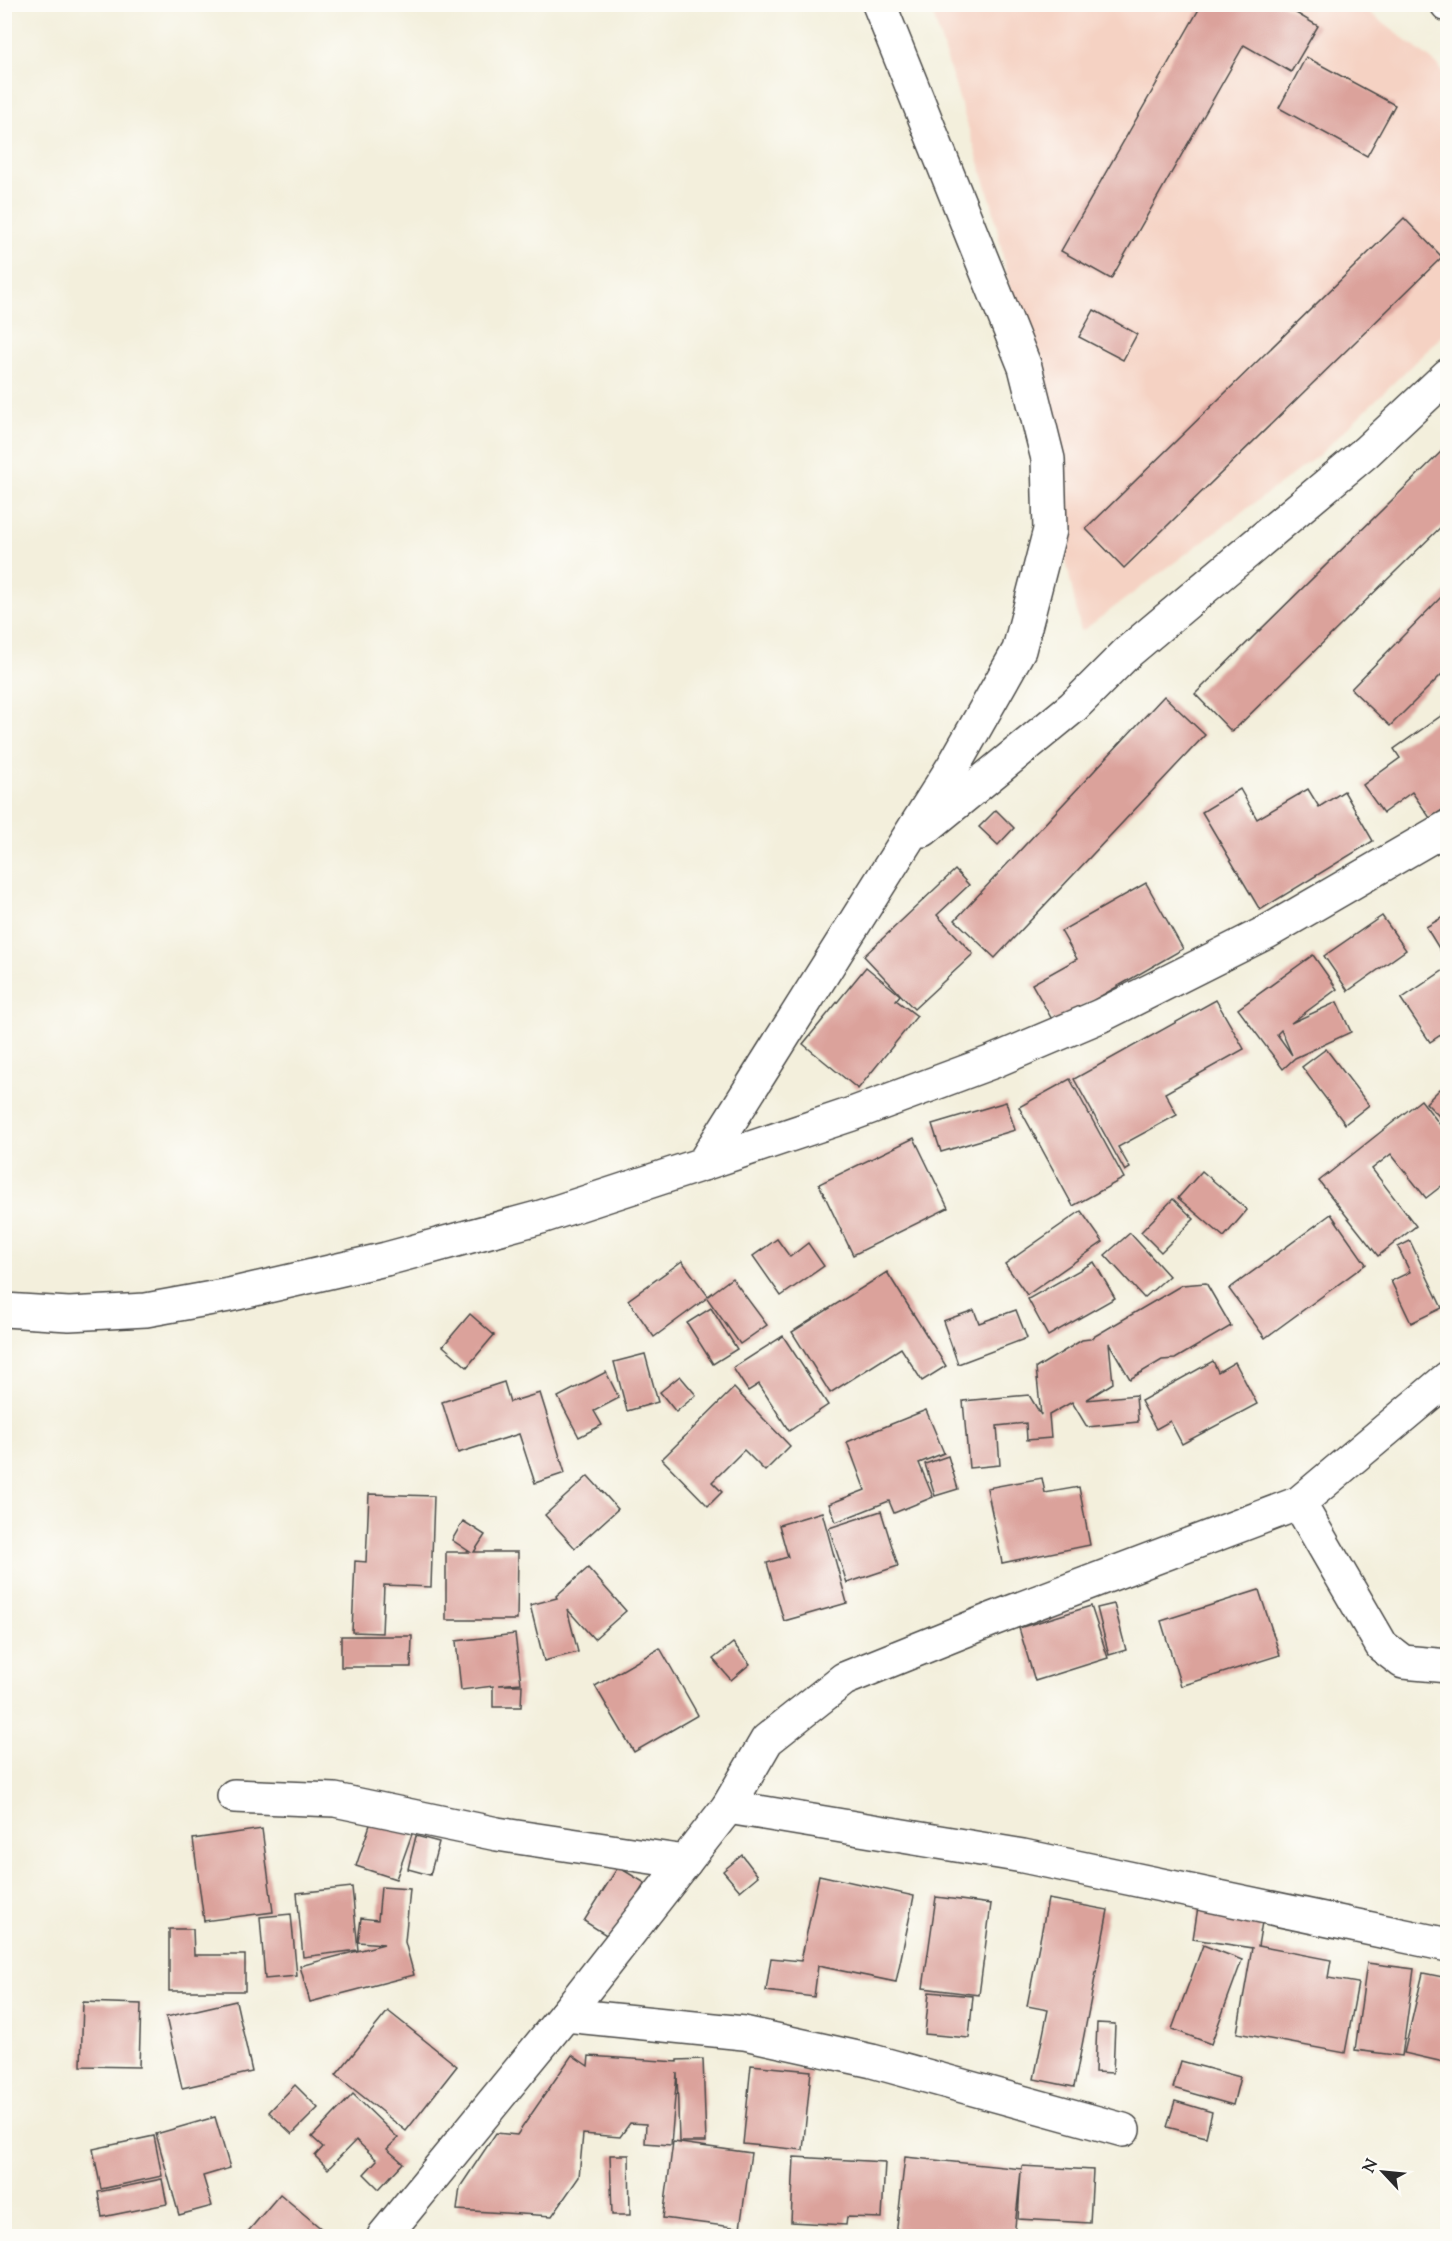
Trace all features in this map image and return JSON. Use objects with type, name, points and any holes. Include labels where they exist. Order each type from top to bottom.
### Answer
[{"type":"street","points":[[703,1164],[954,765],[1019,650],[1050,530],[1048,459],[1025,367],[879,4]]},
{"type":"street","points":[[901,849],[1073,707],[1128,652],[1366,452],[1448,375]]},
{"type":"street","points":[[4,1310],[69,1314],[146,1310],[230,1295],[386,1259],[541,1217],[703,1164],[852,1114],[981,1066],[1100,1016],[1267,932],[1448,827]]},
{"type":"street","points":[[384,2236],[566,2015],[728,1807],[767,1740],[844,1678],[1299,1503],[1448,1378]]},
{"type":"street","points":[[1299,1503],[1382,1646],[1403,1662],[1448,1666]]},
{"type":"street","points":[[234,1796],[335,1800],[497,1834],[685,1862]]},
{"type":"street","points":[[728,1807],[1023,1856],[1448,1945]]},
{"type":"street","points":[[566,2015],[744,2033],[872,2061],[1122,2130]]},
{"type":"shaded area","points":[[948,4],[1360,5],[1439,66],[1447,80],[1447,331],[1319,455],[1081,632],[992,204],[933,15]]},
{"type":"building","points":[[1202,4],[1281,4],[1318,26],[1291,72],[1244,45],[1111,279],[1061,251]]},
{"type":"building","points":[[1306,57],[1395,105],[1367,156],[1279,108]]},
{"type":"building","points":[[1404,218],[1442,257],[1124,568],[1086,529]]},
{"type":"building","points":[[1094,310],[1137,334],[1123,360],[1079,337]]},
{"type":"building","points":[[1448,445],[1448,520],[1232,732],[1195,694]]},
{"type":"building","points":[[1448,590],[1448,668],[1390,726],[1351,689]]},
{"type":"building","points":[[1164,696],[1205,735],[995,958],[955,920]]},
{"type":"building","points":[[1448,711],[1448,806],[1430,818],[1412,792],[1383,813],[1363,785],[1400,758],[1394,749]]},
{"type":"building","points":[[1240,789],[1257,819],[1308,789],[1319,807],[1344,791],[1373,841],[1260,910],[1202,812]]},
{"type":"building","points":[[996,810],[1014,828],[998,845],[979,827]]},
{"type":"building","points":[[955,870],[969,885],[937,915],[973,954],[914,1009],[864,956]]},
{"type":"building","points":[[1146,883],[1183,949],[1054,1023],[1032,984],[1077,959],[1061,931]]},
{"type":"building","points":[[1448,914],[1448,963],[1426,927]]},
{"type":"building","points":[[1382,916],[1406,950],[1348,991],[1324,956]]},
{"type":"building","points":[[1313,955],[1337,989],[1291,1023],[1337,1002],[1351,1032],[1295,1058],[1283,1069],[1238,1009]],"holes":[[[1281,1030],[1292,1055],[1277,1034]]]},
{"type":"building","points":[[866,967],[900,995],[896,1000],[917,1016],[858,1089],[803,1044]]},
{"type":"building","points":[[1444,970],[1448,975],[1448,1030],[1430,1042],[1401,999]]},
{"type":"building","points":[[1216,1000],[1244,1049],[1165,1093],[1177,1115],[1118,1147],[1130,1168],[1125,1171],[1074,1079]]},
{"type":"building","points":[[1326,1049],[1369,1105],[1345,1124],[1302,1067]]},
{"type":"building","points":[[1070,1079],[1124,1178],[1073,1206],[1019,1107]]},
{"type":"building","points":[[1440,1089],[1448,1097],[1448,1114],[1442,1119],[1426,1103]]},
{"type":"building","points":[[1421,1100],[1448,1135],[1448,1181],[1426,1198],[1391,1154],[1372,1169],[1416,1226],[1378,1256],[1319,1181]]},
{"type":"building","points":[[1006,1102],[1015,1130],[941,1152],[932,1124]]},
{"type":"building","points":[[914,1138],[948,1208],[853,1255],[819,1184]]},
{"type":"building","points":[[1202,1171],[1247,1210],[1224,1237],[1178,1198]]},
{"type":"building","points":[[1173,1199],[1194,1219],[1161,1252],[1141,1232]]},
{"type":"building","points":[[1081,1211],[1103,1242],[1027,1295],[1005,1264]]},
{"type":"building","points":[[1331,1214],[1366,1264],[1265,1338],[1229,1289]]},
{"type":"building","points":[[1130,1233],[1169,1276],[1144,1298],[1105,1255]]},
{"type":"building","points":[[777,1239],[790,1257],[808,1243],[824,1266],[781,1296],[753,1256]]},
{"type":"building","points":[[1410,1241],[1442,1308],[1411,1323],[1391,1281],[1410,1272],[1398,1247]]},
{"type":"building","points":[[682,1261],[708,1296],[732,1278],[767,1325],[740,1344],[707,1298],[654,1337],[628,1300]]},
{"type":"building","points":[[1094,1262],[1115,1298],[1048,1336],[1028,1299]]},
{"type":"building","points":[[887,1272],[946,1366],[922,1381],[901,1348],[830,1393],[792,1332]]},
{"type":"building","points":[[1206,1283],[1231,1326],[1175,1359],[1162,1360],[1130,1379],[1109,1343],[1113,1383],[1086,1400],[1136,1395],[1138,1422],[1087,1427],[1072,1402],[1049,1415],[1051,1438],[1027,1440],[1026,1423],[997,1426],[1000,1465],[969,1468],[963,1401],[1029,1395],[1041,1415],[1036,1368],[1182,1285]]},
{"type":"building","points":[[711,1308],[737,1349],[713,1364],[687,1323]]},
{"type":"building","points":[[974,1310],[979,1323],[1016,1310],[1027,1338],[958,1364],[943,1321]]},
{"type":"building","points":[[470,1314],[494,1335],[467,1367],[443,1346]]},
{"type":"building","points":[[783,1336],[828,1405],[789,1431],[759,1384],[748,1391],[733,1368]]},
{"type":"building","points":[[645,1354],[658,1402],[627,1411],[614,1362]]},
{"type":"building","points":[[1213,1361],[1218,1372],[1235,1362],[1257,1404],[1182,1444],[1170,1421],[1156,1429],[1141,1401]]},
{"type":"building","points":[[606,1372],[619,1398],[594,1411],[602,1425],[579,1437],[558,1397]]},
{"type":"building","points":[[680,1376],[696,1395],[676,1412],[660,1392]]},
{"type":"building","points":[[504,1382],[510,1402],[540,1393],[565,1473],[535,1483],[519,1434],[458,1453],[442,1402]]},
{"type":"building","points":[[734,1388],[790,1446],[765,1471],[744,1450],[712,1482],[722,1492],[708,1506],[662,1459]]},
{"type":"building","points":[[926,1410],[944,1453],[919,1463],[933,1497],[894,1513],[889,1501],[836,1522],[829,1504],[865,1490],[847,1442]]},
{"type":"building","points":[[948,1456],[958,1489],[935,1496],[925,1464]]},
{"type":"building","points":[[588,1476],[618,1509],[575,1548],[545,1515]]},
{"type":"building","points":[[1042,1478],[1045,1493],[1079,1487],[1090,1545],[1002,1563],[987,1488]]},
{"type":"building","points":[[369,1494],[434,1496],[431,1587],[384,1585],[382,1633],[352,1632],[355,1561],[366,1562]]},
{"type":"building","points":[[881,1511],[898,1566],[847,1583],[829,1528]]},
{"type":"building","points":[[822,1512],[847,1603],[784,1621],[767,1563],[788,1557],[779,1525]]},
{"type":"building","points":[[463,1521],[485,1535],[474,1552],[518,1552],[517,1620],[446,1620],[446,1552],[470,1552],[452,1540]]},
{"type":"building","points":[[588,1568],[626,1611],[594,1639],[567,1609],[578,1652],[544,1661],[530,1605],[557,1598],[556,1596]]},
{"type":"building","points":[[1259,1590],[1280,1655],[1181,1686],[1161,1621]]},
{"type":"building","points":[[1114,1604],[1126,1650],[1109,1655],[1097,1608]]},
{"type":"building","points":[[1091,1606],[1108,1658],[1035,1681],[1019,1628]]},
{"type":"building","points":[[515,1634],[521,1683],[499,1685],[522,1685],[521,1707],[493,1707],[493,1686],[461,1690],[456,1641]]},
{"type":"building","points":[[341,1636],[412,1636],[411,1667],[341,1667]]},
{"type":"building","points":[[733,1643],[750,1664],[731,1680],[713,1659]]},
{"type":"building","points":[[660,1648],[698,1715],[634,1752],[595,1686]]},
{"type":"building","points":[[372,1819],[412,1834],[396,1879],[356,1866]]},
{"type":"building","points":[[262,1829],[273,1912],[204,1921],[193,1839]]},
{"type":"building","points":[[416,1836],[439,1842],[430,1875],[408,1869]]},
{"type":"building","points":[[742,1855],[758,1876],[740,1891],[723,1871]]},
{"type":"building","points":[[618,1867],[645,1883],[611,1938],[584,1921]]},
{"type":"building","points":[[819,1875],[914,1896],[896,1982],[818,1966],[814,1997],[766,1991],[771,1958],[801,1961]]},
{"type":"building","points":[[352,1887],[358,1950],[303,1957],[297,1893]]},
{"type":"building","points":[[381,1887],[410,1889],[405,1942],[414,1975],[310,2002],[300,1966],[384,1944],[358,1942],[361,1918],[378,1920]]},
{"type":"building","points":[[936,1897],[991,1904],[979,1995],[923,1988]]},
{"type":"building","points":[[1048,1899],[1108,1910],[1074,2087],[1034,2079],[1048,2010],[1027,2006]]},
{"type":"building","points":[[1198,1907],[1263,1916],[1258,1946],[1331,1960],[1328,1978],[1358,1983],[1345,2053],[1237,2033],[1252,1948],[1193,1939]]},
{"type":"building","points":[[291,1914],[297,1976],[265,1979],[260,1917]]},
{"type":"building","points":[[169,1929],[193,1929],[194,1955],[245,1955],[245,1991],[169,1991]]},
{"type":"building","points":[[1203,1945],[1242,1960],[1211,2044],[1172,2029]]},
{"type":"building","points":[[1367,1963],[1414,1969],[1402,2056],[1355,2050]]},
{"type":"building","points":[[1423,1973],[1448,1978],[1448,2063],[1404,2053]]},
{"type":"building","points":[[929,1992],[973,1996],[969,2038],[925,2034]]},
{"type":"building","points":[[236,2001],[252,2072],[182,2088],[166,2017]]},
{"type":"building","points":[[83,2002],[141,2004],[139,2067],[81,2066]]},
{"type":"building","points":[[388,2011],[457,2066],[406,2131],[336,2075]]},
{"type":"building","points":[[1097,2023],[1115,2024],[1113,2073],[1095,2072]]},
{"type":"building","points":[[572,2055],[588,2066],[589,2056],[677,2062],[677,2060],[703,2059],[706,2142],[679,2142],[677,2073],[671,2145],[645,2143],[646,2124],[630,2123],[620,2137],[583,2134],[579,2177],[552,2216],[457,2210],[460,2187],[496,2133],[517,2135]]},
{"type":"building","points":[[1181,2061],[1240,2077],[1233,2105],[1173,2088]]},
{"type":"building","points":[[751,2065],[811,2071],[803,2150],[743,2144]]},
{"type":"building","points":[[295,2085],[318,2108],[292,2134],[269,2112]]},
{"type":"building","points":[[353,2094],[398,2138],[387,2149],[403,2163],[379,2189],[364,2174],[377,2160],[356,2140],[328,2169],[315,2156],[323,2147],[312,2137]]},
{"type":"building","points":[[1175,2101],[1212,2112],[1206,2137],[1167,2127]]},
{"type":"building","points":[[215,2117],[230,2168],[203,2176],[212,2206],[179,2215],[156,2134]]},
{"type":"building","points":[[154,2136],[162,2176],[101,2189],[93,2149]]},
{"type":"building","points":[[673,2142],[751,2153],[740,2228],[663,2218]]},
{"type":"building","points":[[610,2155],[629,2155],[630,2215],[612,2215]]},
{"type":"building","points":[[794,2157],[885,2162],[882,2218],[847,2217],[846,2225],[791,2222]]},
{"type":"building","points":[[905,2157],[1022,2169],[1022,2166],[1093,2170],[1090,2223],[1018,2219],[1021,2171],[1014,2236],[896,2236]]},
{"type":"building","points":[[162,2179],[167,2204],[102,2217],[98,2192]]},
{"type":"building","points":[[280,2194],[330,2236],[244,2236]]}]
